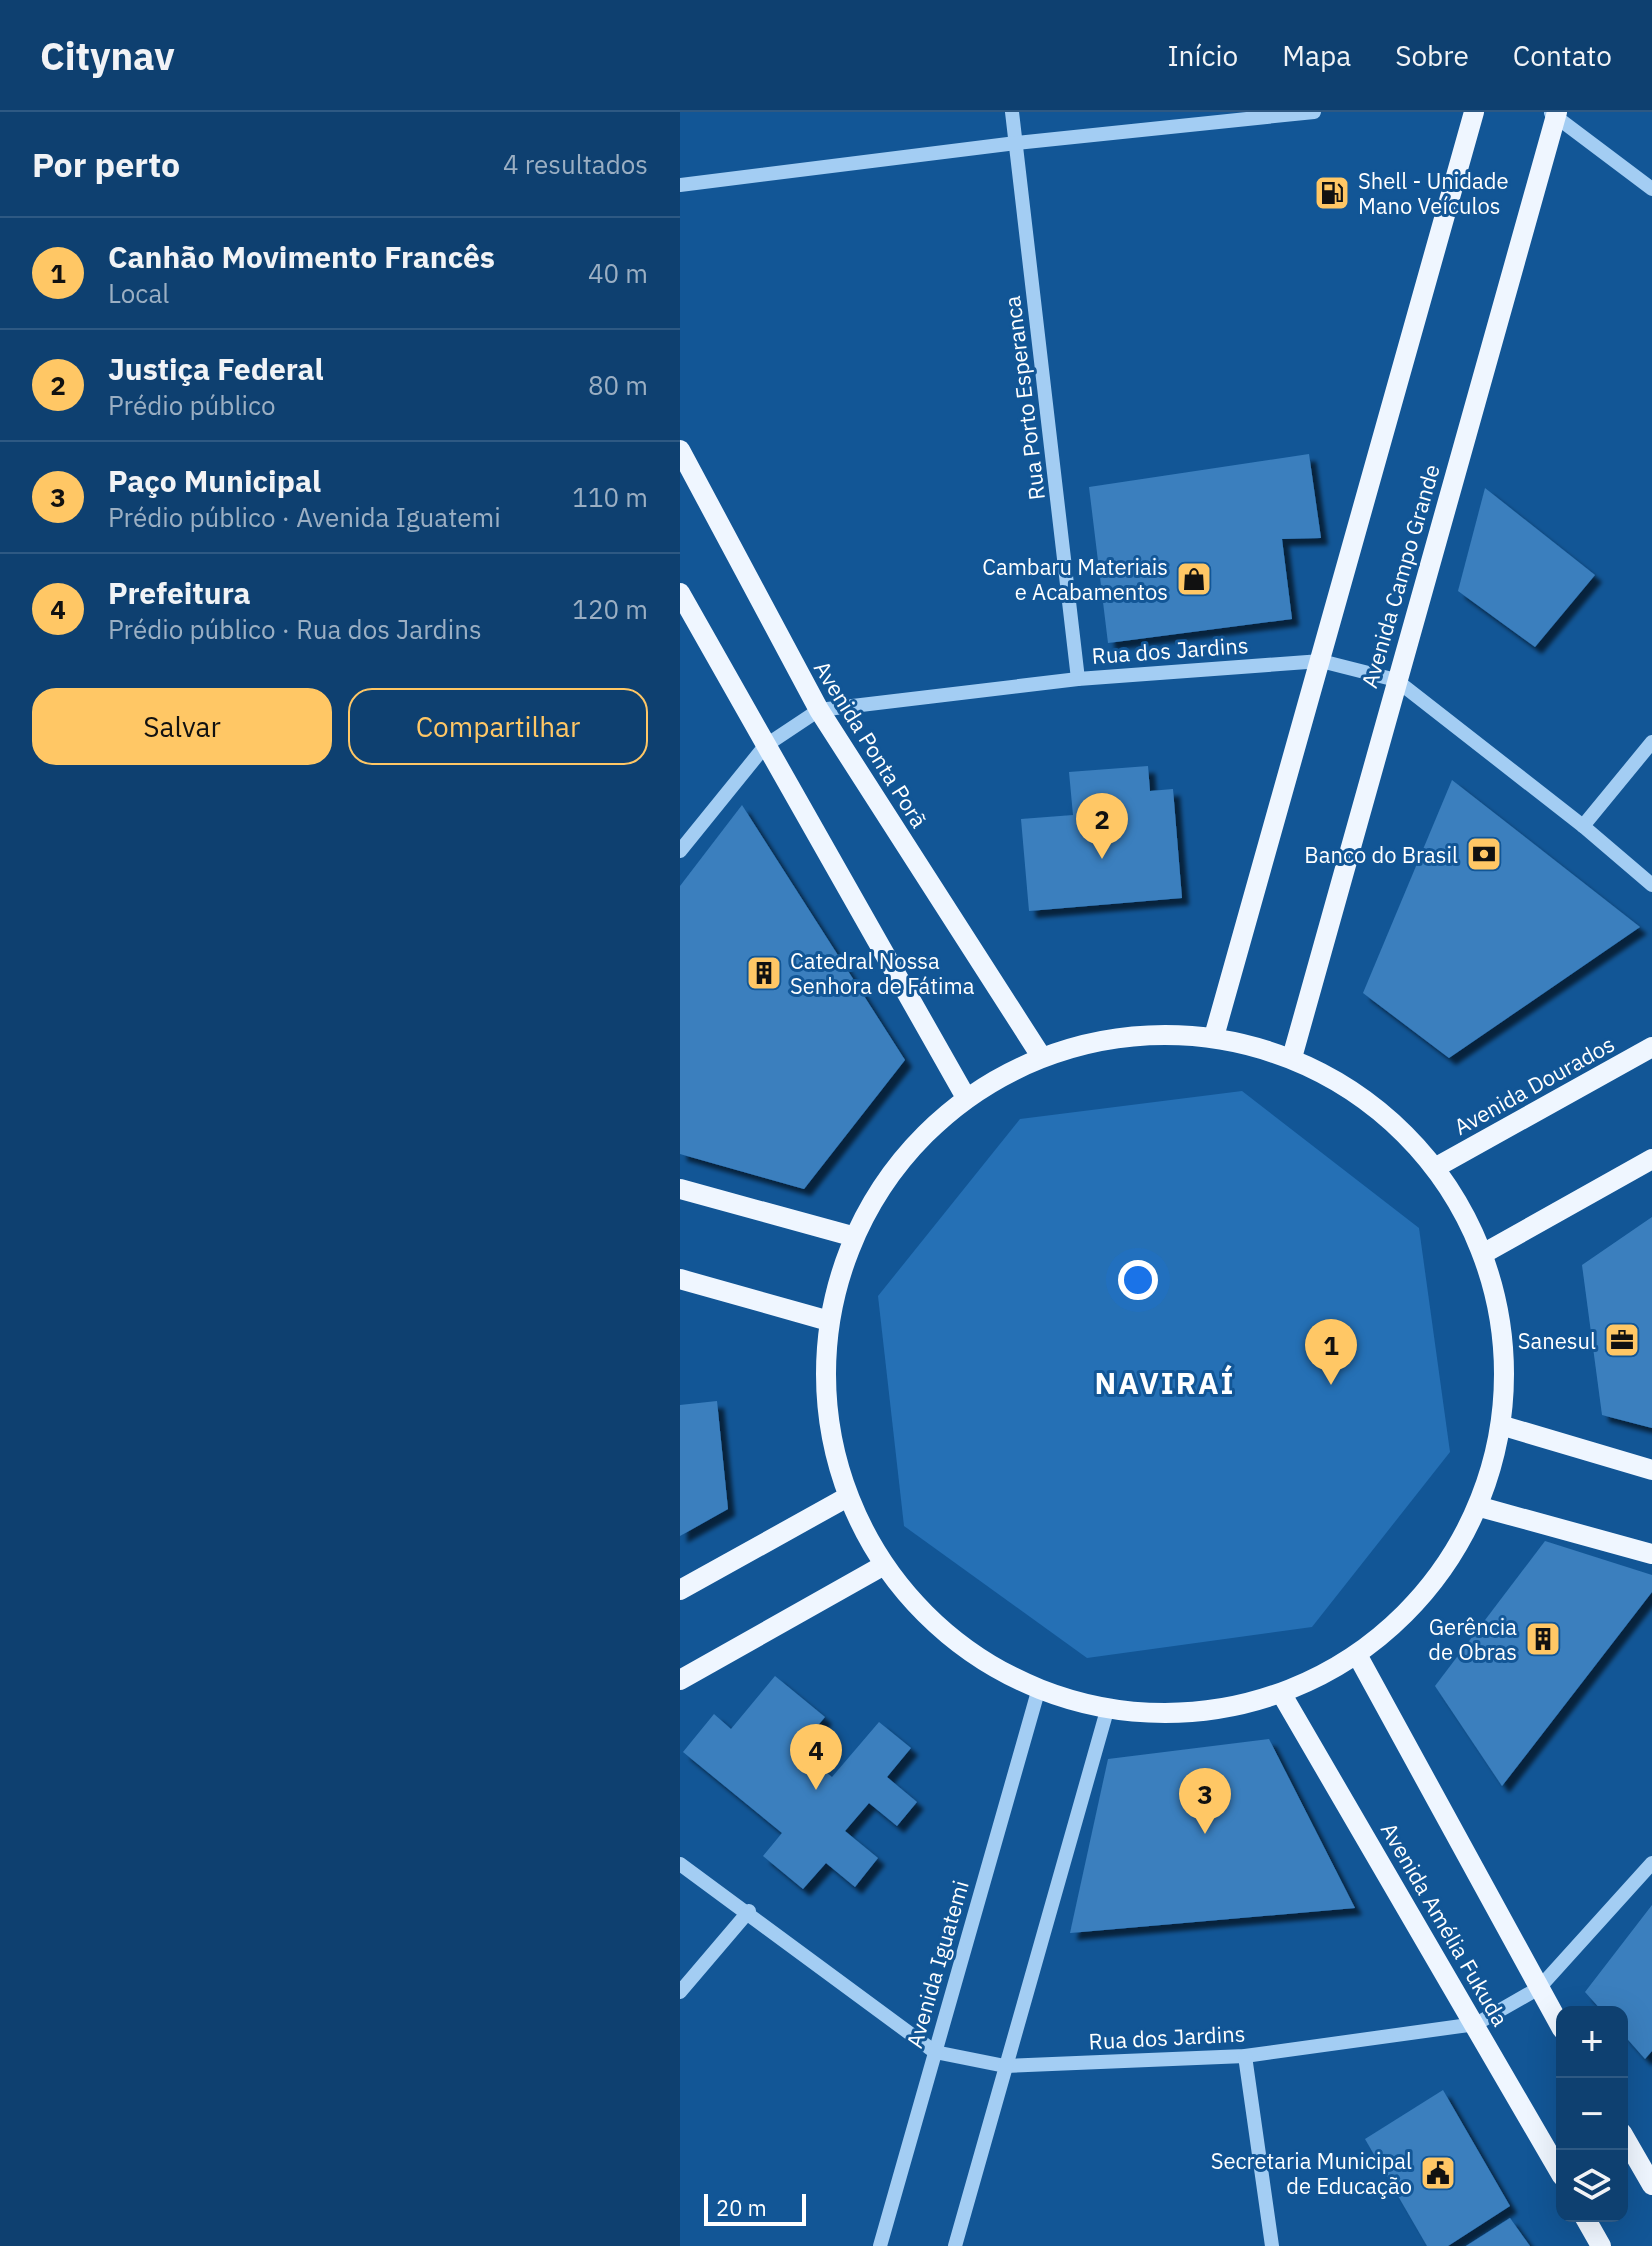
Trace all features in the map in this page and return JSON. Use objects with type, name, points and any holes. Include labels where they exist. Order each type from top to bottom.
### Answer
[{"type":"main road","points":[[1215,1033],[1474,112]]},
{"type":"main road","name":"Avenida Campo Grande","points":[[1293,1054],[1554,113]]},
{"type":"main road","name":"Avenida Ponta Porã","points":[[680,450],[819,710],[1039,1053]]},
{"type":"main road","points":[[680,593],[964,1094]]},
{"type":"main road","points":[[1215,1033],[1293,1054],[1440,1165],[1488,1251],[1507,1427],[1484,1508],[1360,1660],[1284,1698],[1106,1714],[1037,1695],[877,1569],[842,1500],[822,1319],[832,1276],[848,1235],[964,1094],[1039,1053],[1215,1033]]},
{"type":"main road","name":"Avenida Dourados","points":[[1440,1165],[1652,1047]]},
{"type":"main road","points":[[1488,1251],[1652,1159]]},
{"type":"main road","points":[[680,1189],[848,1235]]},
{"type":"main road","points":[[680,1279],[822,1319]]},
{"type":"main road","points":[[1507,1427],[1652,1470]]},
{"type":"main road","points":[[680,1590],[842,1500]]},
{"type":"main road","points":[[1484,1508],[1652,1554]]},
{"type":"main road","points":[[680,1680],[877,1569]]},
{"type":"main road","points":[[1360,1660],[1556,2018]]},
{"type":"main road","name":"Avenida Amélia Fukuda","points":[[1284,1698],[1556,2165]]},
{"type":"main road","points":[[1628,2143],[1652,2185]]},
{"type":"main road","points":[[1587,2222],[1601,2246]]},
{"type":"street","name":"Rua Porto Esperanca","points":[[1012,112],[1078,679]]},
{"type":"street","points":[[680,185],[1016,143],[1314,112]]},
{"type":"street","points":[[1554,113],[1652,189]]},
{"type":"street","name":"Rua dos Jardins","points":[[680,851],[765,746],[819,710],[1078,679],[1321,661],[1396,680],[1583,826],[1652,885]]},
{"type":"street","points":[[1583,826],[1652,742]]},
{"type":"street","name":"Avenida Iguatemi","points":[[880,2246],[1037,1695]]},
{"type":"street","points":[[955,2246],[1106,1714]]},
{"type":"street","name":"Rua dos Jardins","points":[[680,1864],[749,1911],[935,2052],[1005,2066],[1245,2056],[1476,2024],[1539,1988],[1652,1863]]},
{"type":"street","points":[[680,1992],[749,1911]]},
{"type":"street","points":[[1245,2056],[1272,2246]]},
{"type":"shaded area","points":[[1242,1091],[1419,1228],[1450,1452],[1312,1627],[1087,1658],[904,1526],[878,1296],[1020,1119]]},
{"type":"building","name":"Cambaru Materiais e Acabamentos","points":[[1309,454],[1321,538],[1282,539],[1292,619],[1108,643],[1089,487]]},
{"type":"building","points":[[1485,488],[1595,575],[1535,647],[1458,591]]},
{"type":"building","points":[[1148,766],[1150,791],[1173,789],[1182,898],[1029,911],[1021,819],[1073,815],[1069,772]]},
{"type":"building","name":"Banco do Brasil","points":[[1452,780],[1640,927],[1449,1058],[1363,993]]},
{"type":"building","name":"Catedral Nossa Senhora de Fátima","points":[[742,805],[905,1060],[804,1189],[680,1154],[680,886]]},
{"type":"building","name":"Sanesul","points":[[1652,1217],[1652,1428],[1602,1415],[1582,1265]]},
{"type":"building","points":[[717,1401],[728,1509],[680,1536],[680,1405]]},
{"type":"building","name":"Gerência de Obras","points":[[1545,1541],[1652,1575],[1652,1592],[1502,1786],[1435,1686]]},
{"type":"building","points":[[775,1676],[825,1717],[798,1749],[832,1777],[879,1722],[911,1748],[887,1777],[917,1802],[897,1826],[869,1803],[845,1831],[878,1858],[855,1887],[826,1863],[803,1889],[763,1856],[782,1833],[683,1752],[714,1714],[731,1729]]},
{"type":"building","points":[[1269,1739],[1355,1908],[1070,1933],[1108,1759]]},
{"type":"building","points":[[1652,1905],[1652,2051],[1645,2059],[1628,2040],[1628,2006],[1598,2006],[1585,1992]]},
{"type":"building","name":"Secretaria Municipal de Educação","points":[[1443,2090],[1510,2206],[1448,2246],[1427,2246],[1365,2139]]},
{"type":"building","points":[[1510,2218],[1530,2246],[1466,2246]]},
{"type":"place","name":"Shell - Unidade Mano Veículos","points":[[1332,193]]},
{"type":"place","name":"Cambaru Materiais e Acabamentos","points":[[1194,579]]},
{"type":"place","name":"Banco do Brasil","points":[[1484,854]]},
{"type":"place","name":"Justiça Federal","points":[[1102,859]]},
{"type":"place","name":"Catedral Nossa Senhora de Fátima","points":[[764,973]]},
{"type":"place","name":"Sanesul","points":[[1622,1340]]},
{"type":"place","name":"Canhão Movimento Francês","points":[[1331,1385]]},
{"type":"place","name":"Gerência de Obras","points":[[1543,1639]]},
{"type":"place","name":"Prefeitura","points":[[816,1790]]},
{"type":"place","name":"Paço Municipal","points":[[1205,1834]]},
{"type":"place","name":"Secretaria Municipal de Educação","points":[[1438,2173]]},
{"type":"district","name":"NAVIRAÍ","points":[[1165,1382]]}]
